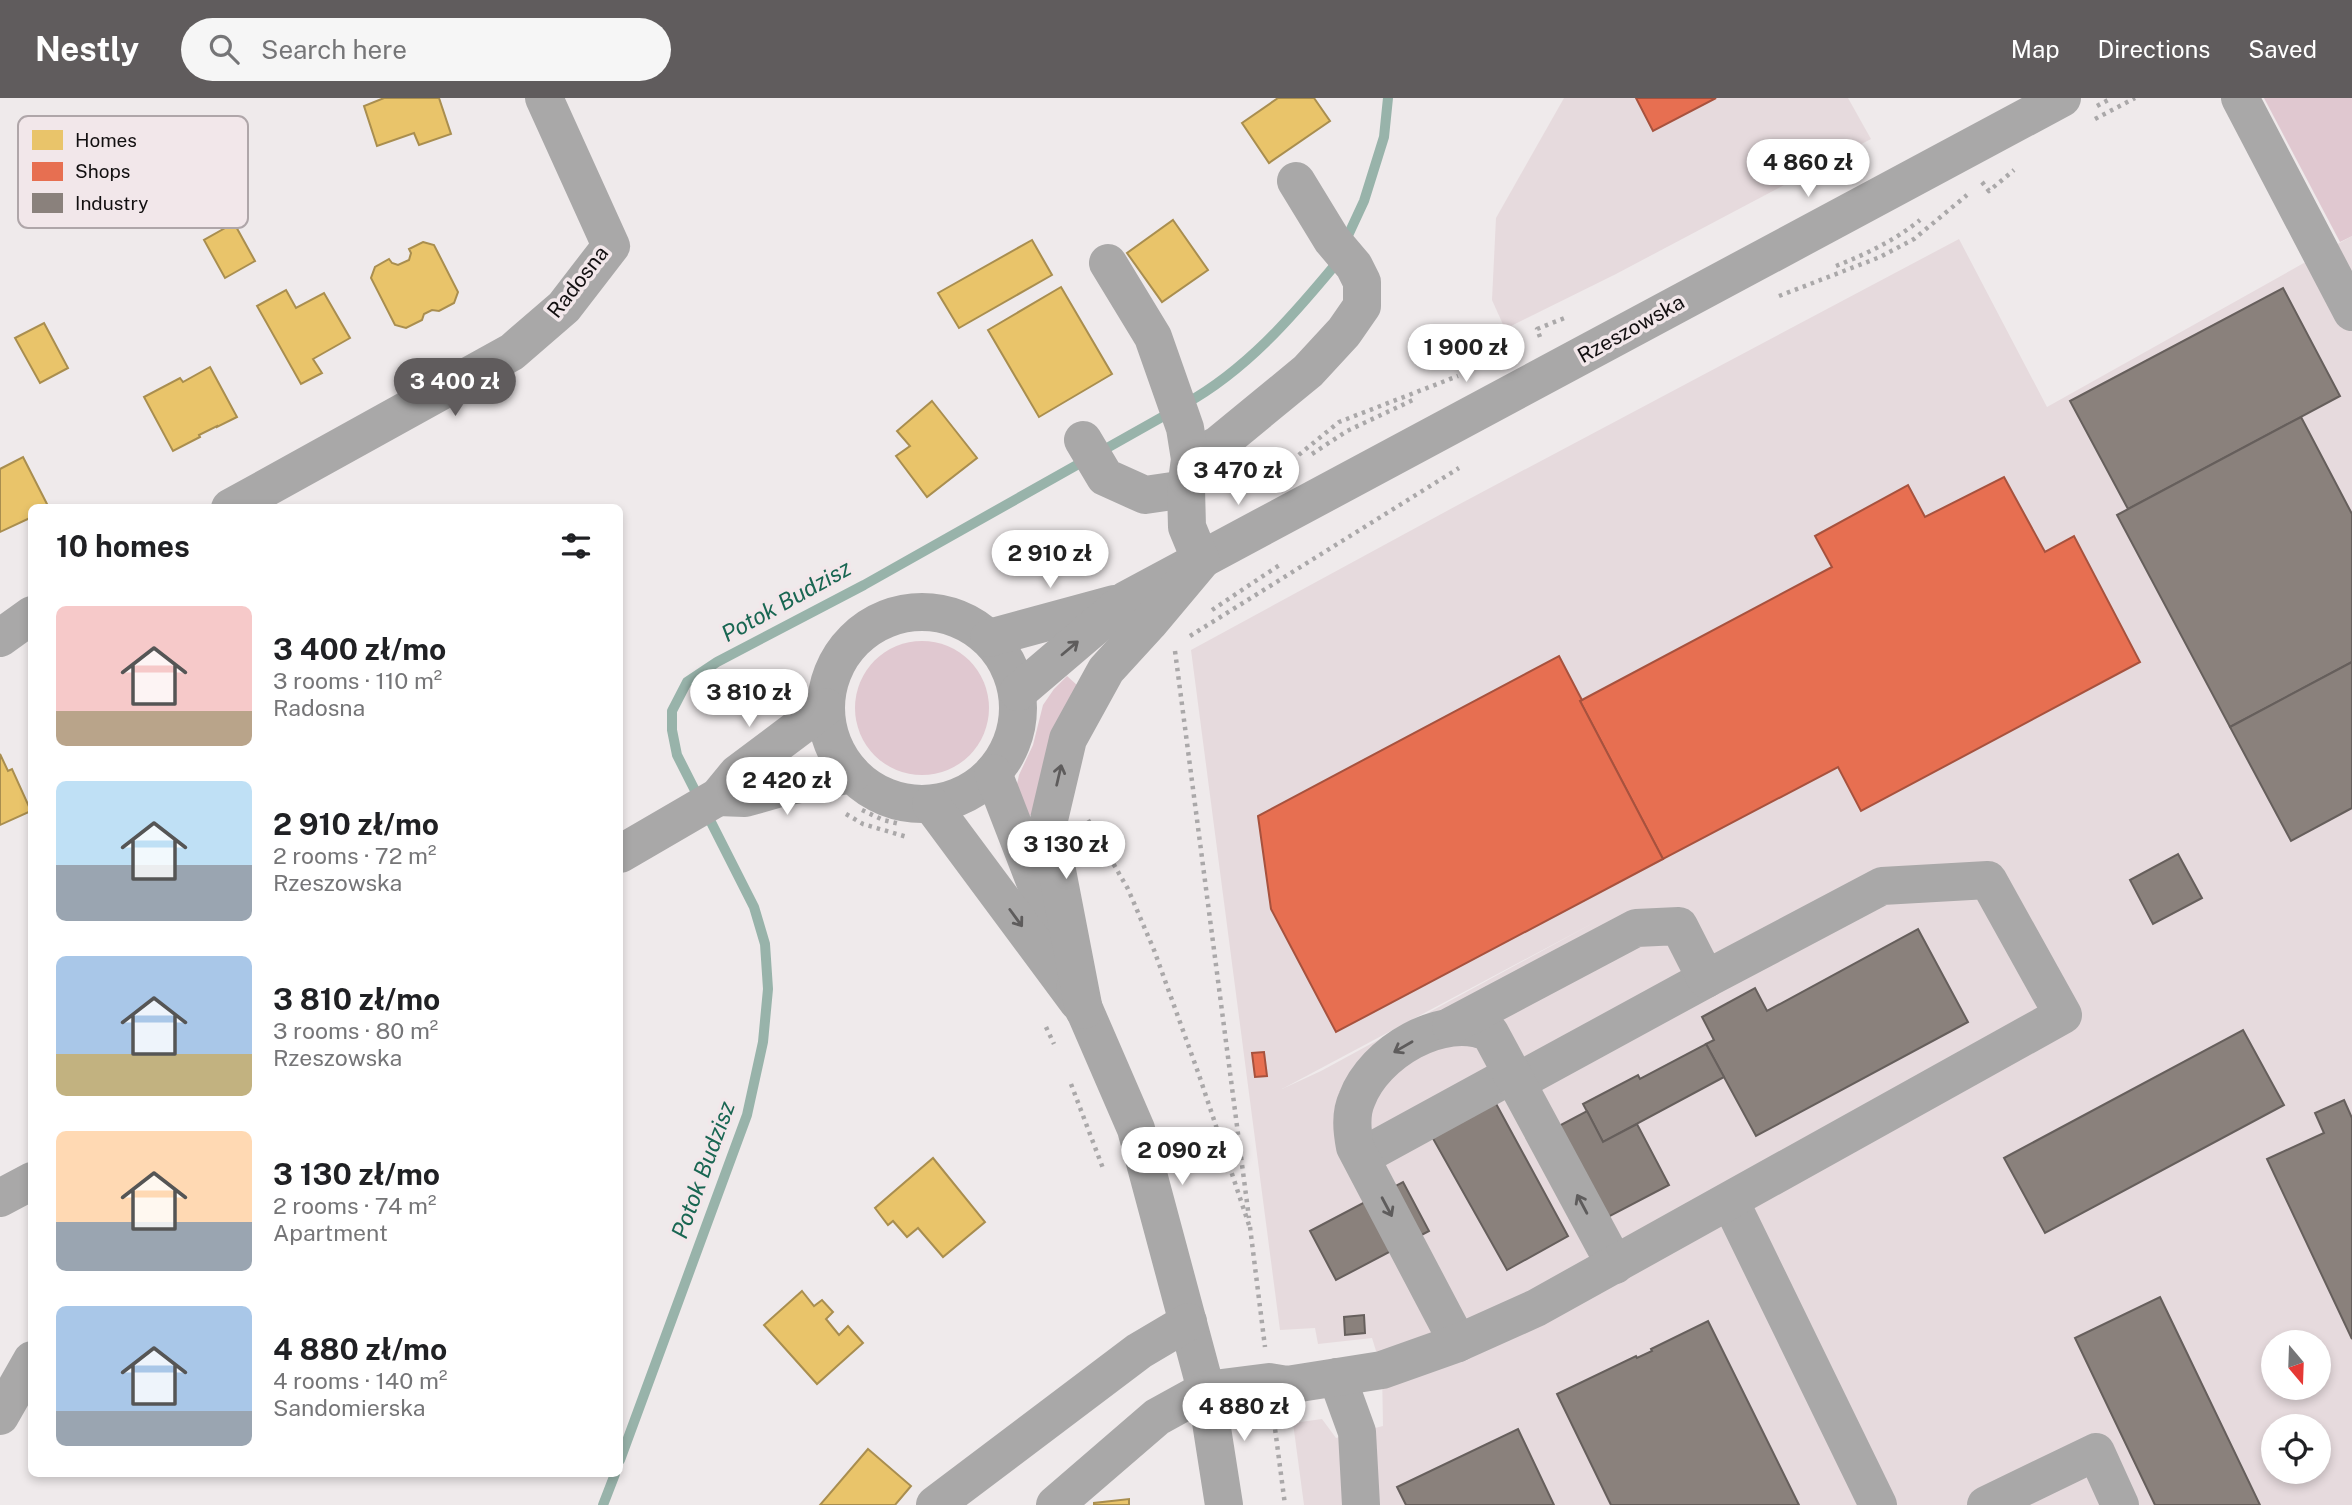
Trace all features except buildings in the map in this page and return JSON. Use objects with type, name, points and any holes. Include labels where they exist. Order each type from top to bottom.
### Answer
[{"type":"street","name":"Radosna","points":[[237,504],[512,352],[564,307],[611,246],[544,98]]},
{"type":"street","name":"Rzeszowska","points":[[989,638],[1126,600],[2062,98]]},
{"type":"street","points":[[2240,98],[2352,312]]},
{"type":"street","points":[[1184,443],[1218,445],[1308,371],[1344,332],[1362,306],[1362,282],[1296,181]]},
{"type":"street","points":[[1084,1010],[1048,824],[1068,738],[1105,670],[1201,561],[1187,527],[1184,443],[1153,337],[1108,263]]},
{"type":"street","points":[[1083,440],[1105,477],[1145,495],[1184,443]]},
{"type":"street","name":"Rzeszowska","points":[[1018,692],[1126,600]]},
{"type":"street","points":[[921,611],[946,614],[969,623],[989,638],[1008,663],[1018,692],[1018,721],[1013,740],[993,773],[975,788],[954,799],[931,804],[902,802],[876,792],[852,774],[838,754],[828,731],[825,707],[829,682],[839,659],[854,639],[874,624],[897,615],[921,611]]},
{"type":"street","points":[[0,638],[28,618]]},
{"type":"street","points":[[623,852],[718,797],[737,774],[825,707]]},
{"type":"street","points":[[993,773],[1084,1010],[1136,1129],[1206,1390],[1224,1505]]},
{"type":"street","points":[[718,797],[745,798],[784,787],[852,774]]},
{"type":"street","points":[[931,804],[1084,1010]]},
{"type":"street","points":[[1055,1505],[1157,1417],[1206,1390],[1269,1381],[1287,1385],[1382,1370],[1458,1343],[1536,1308],[2063,1015],[1988,880],[1882,886],[1361,1157]]},
{"type":"street","points":[[1458,1343],[1355,1147],[1353,1114],[1357,1098],[1371,1075],[1384,1059],[1403,1045],[1435,1030],[1451,1026],[1636,928],[1679,926],[1706,979]]},
{"type":"street","points":[[1451,1026],[1478,1027],[1490,1033],[1615,1265]]},
{"type":"street","points":[[0,1198],[28,1183]]},
{"type":"street","points":[[1730,1201],[1878,1505]]},
{"type":"street","points":[[935,1505],[1139,1351],[1188,1322]]},
{"type":"street","points":[[0,1416],[28,1367]]},
{"type":"street","points":[[1337,1377],[1357,1432],[1362,1505]]},
{"type":"street","points":[[1986,1505],[2096,1452],[2120,1505]]},
{"type":"path","points":[[1768,301],[1880,257],[1914,239],[1982,181]]},
{"type":"path","points":[[1186,639],[1327,551]]},
{"type":"path","points":[[1202,617],[1290,557]]},
{"type":"path","points":[[1082,810],[1128,889],[1154,950],[1250,1228],[1175,646],[1166,653]]},
{"type":"path","points":[[1045,1025],[1056,1049]]},
{"type":"path","points":[[1067,1073],[1105,1173]]},
{"type":"shaded area","points":[[1564,98],[1848,98],[1871,139],[1616,274],[1505,329],[1492,300],[1496,218]]},
{"type":"shaded area","points":[[2264,98],[2352,98],[2352,236],[2340,242]]},
{"type":"shaded area","points":[[2352,236],[2352,1505],[1304,1505],[1293,1423],[1322,1419],[1336,1438],[1383,1426],[1382,1370],[1372,1338],[1318,1344],[1315,1328],[1280,1330],[1191,650],[1959,239],[2047,407]],"holes":[[[1597,921],[1321,1071],[1282,1089]]]},
{"type":"shaded area","points":[[922,641],[948,646],[969,661],[984,682],[989,708],[984,734],[969,755],[948,770],[922,775],[896,770],[875,755],[860,734],[855,708],[860,682],[875,661],[896,646]]},
{"type":"shaded area","points":[[1067,676],[1078,686],[1040,810],[1023,819],[1017,784],[1019,775],[1033,745],[1043,705]]},
{"type":"waterway","name":"Potok Budzisz","points":[[1345,242],[1364,201],[1384,137],[1388,98]]},
{"type":"waterway","name":"Potok Budzisz","points":[[1185,404],[1228,375],[1266,342],[1318,285],[1339,257]]},
{"type":"waterway","name":"Potok Budzisz","points":[[623,1452],[747,1115],[763,1042],[768,989],[765,944],[754,907],[677,755],[672,730],[672,711],[687,682],[717,662],[864,585],[1171,412]]},
{"type":"waterway","name":"Potok Budzisz","points":[[603,1505],[614,1477]]}]
